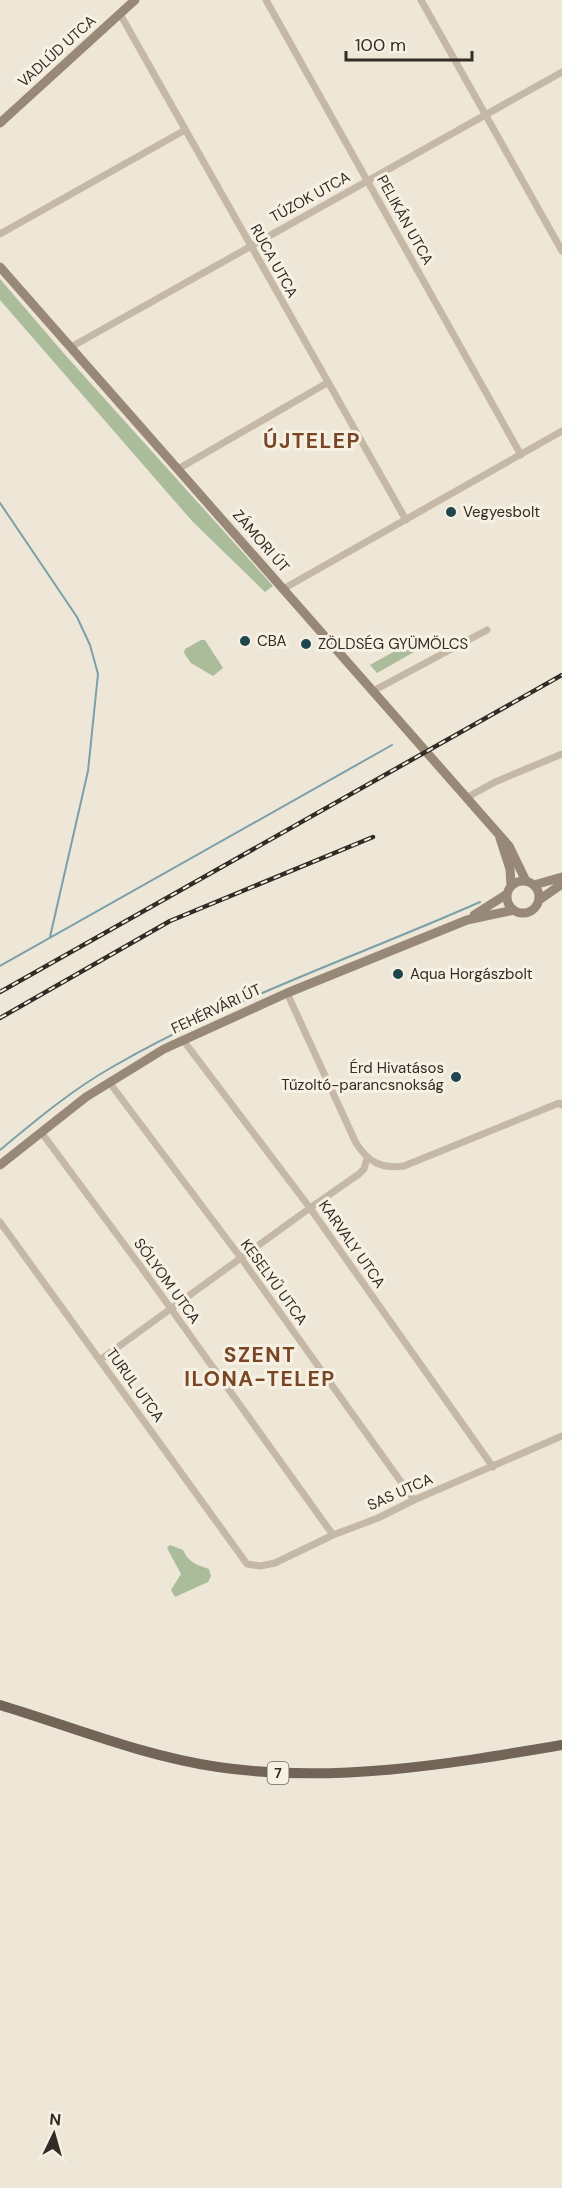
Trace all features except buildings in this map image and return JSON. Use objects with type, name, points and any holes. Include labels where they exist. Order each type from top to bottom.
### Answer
[{"type":"main road","name":"VADLÚD UTCA","points":[[0,123],[135,0]]},
{"type":"main road","name":"ZÁMORI ÚT","points":[[0,267],[509,846],[530,883]]},
{"type":"main road","name":"ZÁMORI ÚT","points":[[499,836],[510,869],[509,890]]},
{"type":"main road","points":[[562,877],[530,883],[518,881],[509,890],[508,903],[518,912],[529,912],[534,909],[539,900],[562,884]]},
{"type":"main road","points":[[530,883],[539,892],[539,900]]},
{"type":"main road","name":"FEHÉRVÁRI ÚT","points":[[467,920],[509,890]]},
{"type":"main road","name":"FEHÉRVÁRI ÚT","points":[[0,1166],[41,1132],[109,1082],[183,1040],[287,993],[467,920],[514,910]]},
{"type":"main road","name":"7","points":[[0,1705],[132,1749],[218,1767],[269,1772],[311,1774],[370,1772],[562,1745]]},
{"type":"street","name":"PELIKÁN UTCA","points":[[266,0],[521,454]]},
{"type":"street","points":[[421,0],[562,251]]},
{"type":"street","name":"RUCA UTCA","points":[[120,14],[406,520]]},
{"type":"street","name":"TÚZOK UTCA","points":[[70,346],[562,72]]},
{"type":"street","points":[[0,234],[185,130]]},
{"type":"street","points":[[178,469],[327,383]]},
{"type":"street","points":[[284,589],[562,431]]},
{"type":"street","points":[[373,691],[487,630]]},
{"type":"street","points":[[466,798],[495,782],[562,754]]},
{"type":"street","points":[[287,993],[356,1143],[367,1158],[385,1167],[404,1166],[559,1102],[562,1105]]},
{"type":"street","name":"KARVALY UTCA","points":[[183,1040],[309,1208],[493,1467]]},
{"type":"street","name":"KESELYŰ UTCA","points":[[109,1082],[241,1258],[414,1500]]},
{"type":"street","name":"SÓLYOM UTCA","points":[[41,1132],[333,1535]]},
{"type":"street","points":[[100,1360],[359,1174],[364,1170],[367,1158]]},
{"type":"street","name":"TURUL UTCA","points":[[0,1222],[248,1564]]},
{"type":"street","name":"SAS UTCA","points":[[248,1564],[260,1566],[275,1563],[333,1535],[378,1518],[562,1436]]},
{"type":"green space","points":[[0,279],[273,586],[265,592],[192,521],[0,300]]},
{"type":"green space","points":[[205,640],[223,668],[213,676],[191,663],[184,653],[185,649]]},
{"type":"green space","points":[[409,643],[416,645],[414,652],[377,673],[370,665]]},
{"type":"green space","points":[[170,1545],[183,1550],[193,1562],[209,1569],[211,1576],[208,1582],[175,1597],[171,1590],[181,1574],[167,1548]]},
{"type":"waterway","points":[[0,503],[77,617],[90,645],[98,674],[88,771],[50,937]]},
{"type":"waterway","points":[[0,966],[392,745]]},
{"type":"waterway","points":[[0,1150],[69,1095],[114,1066],[158,1042],[249,999],[480,902]]},
{"type":"railway","points":[[0,992],[562,675]]},
{"type":"railway","points":[[0,1018],[170,921],[373,837]]},
{"type":"place","name":"Vegyesbolt","points":[[451,512]]},
{"type":"place","name":"CBA","points":[[245,641]]},
{"type":"place","name":"ZÖLDSÉG GYÜMÖLCS","points":[[306,644]]},
{"type":"place","name":"Aqua Horgászbolt","points":[[398,974]]},
{"type":"place","name":"Érd Hivatásos Tűzoltó-parancsnokság","points":[[456,1077]]},
{"type":"district","name":"ÚJTELEP","points":[[312,441]]},
{"type":"district","name":"SZENT ILONA-TELEP","points":[[260,1367]]}]
